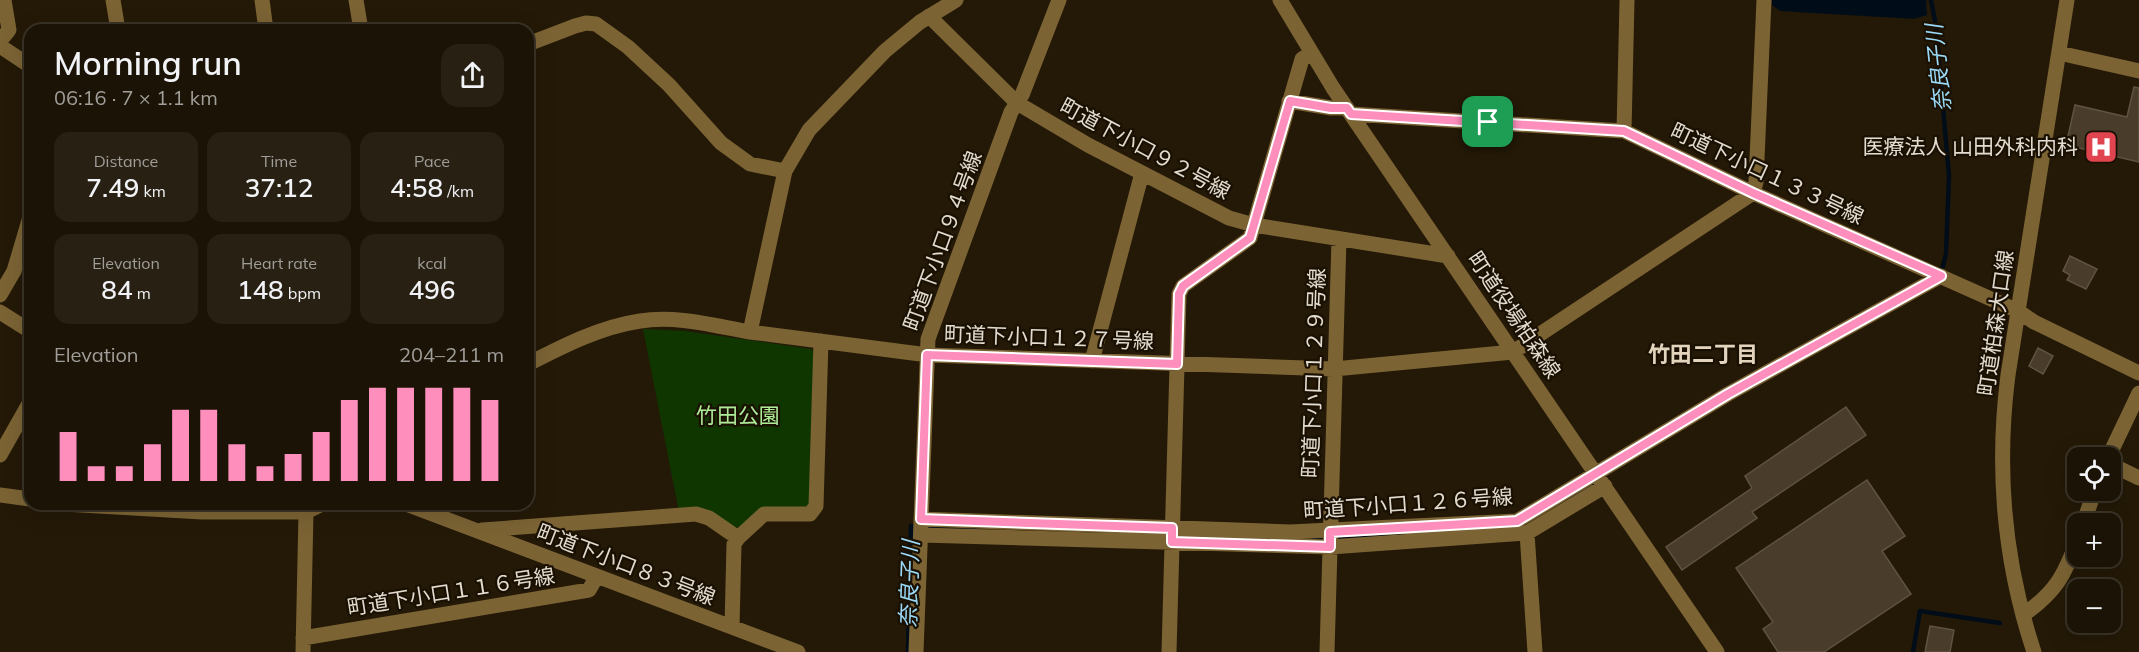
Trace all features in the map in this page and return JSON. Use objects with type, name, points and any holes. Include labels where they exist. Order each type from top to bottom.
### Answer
[{"type":"street","points":[[0,41],[9,30],[4,0]]},
{"type":"street","points":[[113,0],[117,24]]},
{"type":"street","points":[[262,0],[265,24]]},
{"type":"street","points":[[356,0],[360,24]]},
{"type":"street","points":[[750,332],[785,171],[809,130],[885,51],[929,16],[956,0]]},
{"type":"street","name":"町道下小口９４号線","points":[[916,652],[928,339],[1011,112],[1017,103],[1059,0]]},
{"type":"street","name":"町道役場柏森線","points":[[1280,0],[1349,111],[1717,652]]},
{"type":"street","points":[[1624,131],[1627,0]]},
{"type":"street","points":[[1753,193],[1756,182],[1764,0]]},
{"type":"street","name":"町道柏森大口線","points":[[2034,652],[2008,548],[2002,456],[2006,388],[2067,0]]},
{"type":"street","name":"町道下小口９２号線","points":[[929,16],[1017,103],[1088,145],[1229,218],[1254,225],[1448,256]]},
{"type":"street","points":[[534,42],[575,26],[586,23],[596,24],[628,47],[669,85],[721,143],[750,164],[785,171]]},
{"type":"street","points":[[0,46],[24,62]]},
{"type":"street","points":[[1169,652],[1179,294],[1183,286],[1250,238],[1302,59],[1311,53]]},
{"type":"street","points":[[2059,53],[2139,71]]},
{"type":"street","name":"町道下小口１３３号線","points":[[1290,101],[1349,111],[1624,131],[1753,193],[2018,310],[2034,322],[2139,373]]},
{"type":"street","points":[[1092,361],[1142,173]]},
{"type":"street","name":"町道下小口１２７号線","points":[[534,361],[599,332],[641,321],[679,321],[927,355],[1092,361],[1334,369],[1513,352],[1753,193]]},
{"type":"street","points":[[0,295],[14,271],[24,237]]},
{"type":"street","name":"町道下小口１２９号線","points":[[1327,652],[1339,239]]},
{"type":"street","name":"町道下小口１２６号線","points":[[1330,539],[1517,521],[1601,480],[1728,394],[1941,276]]},
{"type":"street","points":[[0,312],[24,327]]},
{"type":"street","points":[[732,627],[734,544],[738,538],[764,514],[810,514],[816,506],[821,341]]},
{"type":"street","points":[[2113,447],[2139,393]]},
{"type":"street","points":[[0,455],[24,413]]},
{"type":"street","points":[[2121,469],[2139,478]]},
{"type":"street","points":[[921,527],[1330,539],[1527,533],[1601,480]]},
{"type":"street","points":[[0,495],[24,498]]},
{"type":"street","points":[[254,510],[306,512],[310,510]]},
{"type":"street","name":"町道下小口８３号線","points":[[422,510],[798,652]]},
{"type":"street","points":[[303,645],[306,512]]},
{"type":"street","points":[[476,531],[696,513],[709,518],[738,538]]},
{"type":"street","points":[[1527,533],[1535,652]]},
{"type":"street","points":[[2023,615],[2038,605],[2063,578],[2067,567]]},
{"type":"street","name":"町道下小口１１６号線","points":[[303,645],[589,590],[597,576]]},
{"type":"green space","name":"竹田公園","points":[[643,329],[685,331],[811,349],[816,354],[810,505],[805,510],[731,529],[679,512]]},
{"type":"shaded area","points":[[1772,0],[1926,0],[1927,15],[1914,19],[1780,11],[1772,5]]},
{"type":"building","points":[[2134,87],[2139,88],[2139,162],[2066,145],[2075,105],[2127,117]]},
{"type":"building","points":[[2070,256],[2097,269],[2086,289],[2067,280],[2070,275],[2063,271]]},
{"type":"building","points":[[2038,348],[2053,356],[2043,374],[2029,366]]},
{"type":"building","points":[[1846,407],[1866,435],[1752,512],[1757,518],[1682,570],[1666,547],[1752,488],[1745,476]]},
{"type":"building","points":[[1867,480],[1905,536],[1882,551],[1911,594],[1824,652],[1778,652],[1763,629],[1773,622],[1736,568]]},
{"type":"building","points":[[1930,626],[1954,630],[1950,652],[1925,652]]},
{"type":"waterway","name":"奈良子川","points":[[1931,0],[1936,26],[1949,176],[1946,254],[1941,274]]},
{"type":"waterway","name":"奈良子川","points":[[1572,497],[1598,481]]},
{"type":"waterway","name":"奈良子川","points":[[908,652],[911,526],[976,528]]},
{"type":"waterway","name":"奈良子川","points":[[1314,539],[1413,533]]},
{"type":"waterway","points":[[1913,652],[1920,611],[2000,623]]},
{"type":"place","name":"医療法人 山田外科内科","points":[[2101,147]]},
{"type":"district","name":"竹田二丁目","points":[[1703,354]]},
{"type":"route","points":[[1290,101],[1331,108],[1347,108],[1351,114],[1488,122],[1624,131],[1753,193],[1941,276],[1728,394],[1517,521],[1330,532],[1330,547],[1172,542],[1172,528],[921,519],[927,355],[1177,364],[1179,294],[1183,286],[1250,238],[1290,101]]}]
